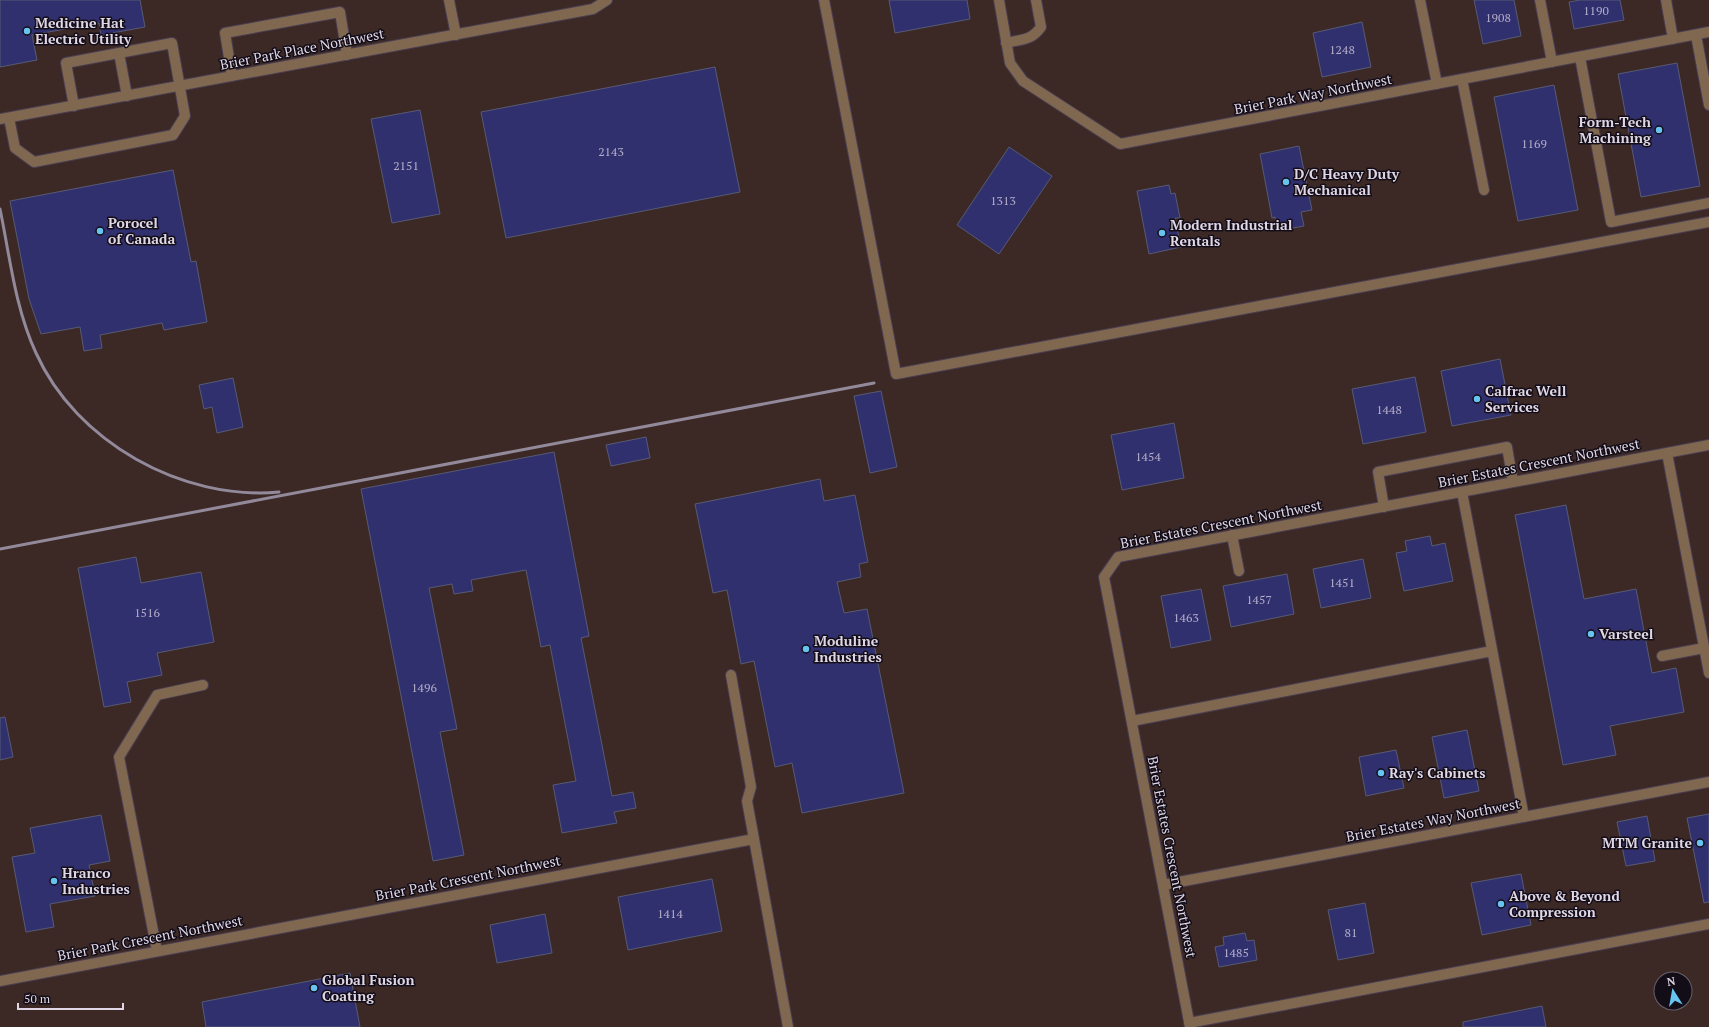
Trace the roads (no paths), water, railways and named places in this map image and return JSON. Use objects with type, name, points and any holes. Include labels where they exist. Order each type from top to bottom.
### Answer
[{"type":"street","points":[[449,0],[456,35]]},
{"type":"street","name":"Brier Park Place Northwest","points":[[4,119],[593,9],[607,0]]},
{"type":"street","points":[[824,0],[896,374],[1709,222]]},
{"type":"street","name":"Brier Park Way Northwest","points":[[998,0],[1010,63],[1023,81],[1120,144],[1709,32]]},
{"type":"street","points":[[1006,42],[1027,39],[1035,35],[1041,27],[1036,0]]},
{"type":"street","points":[[1420,0],[1436,84]]},
{"type":"street","points":[[1540,0],[1552,62]]},
{"type":"street","points":[[1666,0],[1673,39]]},
{"type":"street","points":[[232,76],[225,33],[340,12],[347,55]]},
{"type":"street","points":[[1696,35],[1709,105]]},
{"type":"street","points":[[4,119],[15,148],[34,162],[173,135],[185,116],[172,43],[66,63],[74,106]]},
{"type":"street","points":[[119,53],[127,96]]},
{"type":"street","points":[[1580,57],[1611,222],[1709,203]]},
{"type":"street","points":[[1462,79],[1484,190]]},
{"type":"street","name":"Brier Estates Crescent Northwest","points":[[1189,1025],[1104,577],[1118,557],[1709,445]]},
{"type":"street","points":[[1384,506],[1378,472],[1507,447],[1513,482]]},
{"type":"street","points":[[1667,453],[1709,674]]},
{"type":"street","points":[[1462,492],[1524,817]]},
{"type":"street","points":[[1232,535],[1239,571]]},
{"type":"street","points":[[1662,656],[1704,648]]},
{"type":"street","points":[[1132,720],[1492,651]]},
{"type":"street","points":[[731,675],[751,787],[747,801],[788,1027]]},
{"type":"street","points":[[157,951],[119,757],[157,695],[203,685]]},
{"type":"street","name":"Brier Estates Way Northwest","points":[[1163,885],[1709,782]]},
{"type":"street","name":"Brier Park Crescent Northwest","points":[[0,981],[754,839]]},
{"type":"street","points":[[1189,1025],[1709,924]]},
{"type":"railway","points":[[0,209],[18,300],[29,336],[36,353],[54,385],[77,414],[105,438],[136,459],[170,475],[206,487],[242,492],[279,492]]},
{"type":"railway","points":[[0,549],[874,383]]},
{"type":"place","name":"Medicine Hat Electric Utility","points":[[27,31]]},
{"type":"place","name":"Form-Tech Machining","points":[[1659,130]]},
{"type":"place","name":"D/C Heavy Duty Mechanical","points":[[1286,182]]},
{"type":"place","name":"Porocel of Canada","points":[[100,231]]},
{"type":"place","name":"Modern Industrial Rentals","points":[[1162,233]]},
{"type":"place","name":"Calfrac Well Services","points":[[1477,399]]},
{"type":"place","name":"Varsteel","points":[[1591,634]]},
{"type":"place","name":"Moduline Industries","points":[[806,649]]},
{"type":"place","name":"Ray's Cabinets","points":[[1381,773]]},
{"type":"place","name":"MTM Granite","points":[[1700,843]]},
{"type":"place","name":"Hranco Industries","points":[[54,881]]},
{"type":"place","name":"Above & Beyond Compression","points":[[1501,904]]},
{"type":"place","name":"Global Fusion Coating","points":[[314,988]]}]
